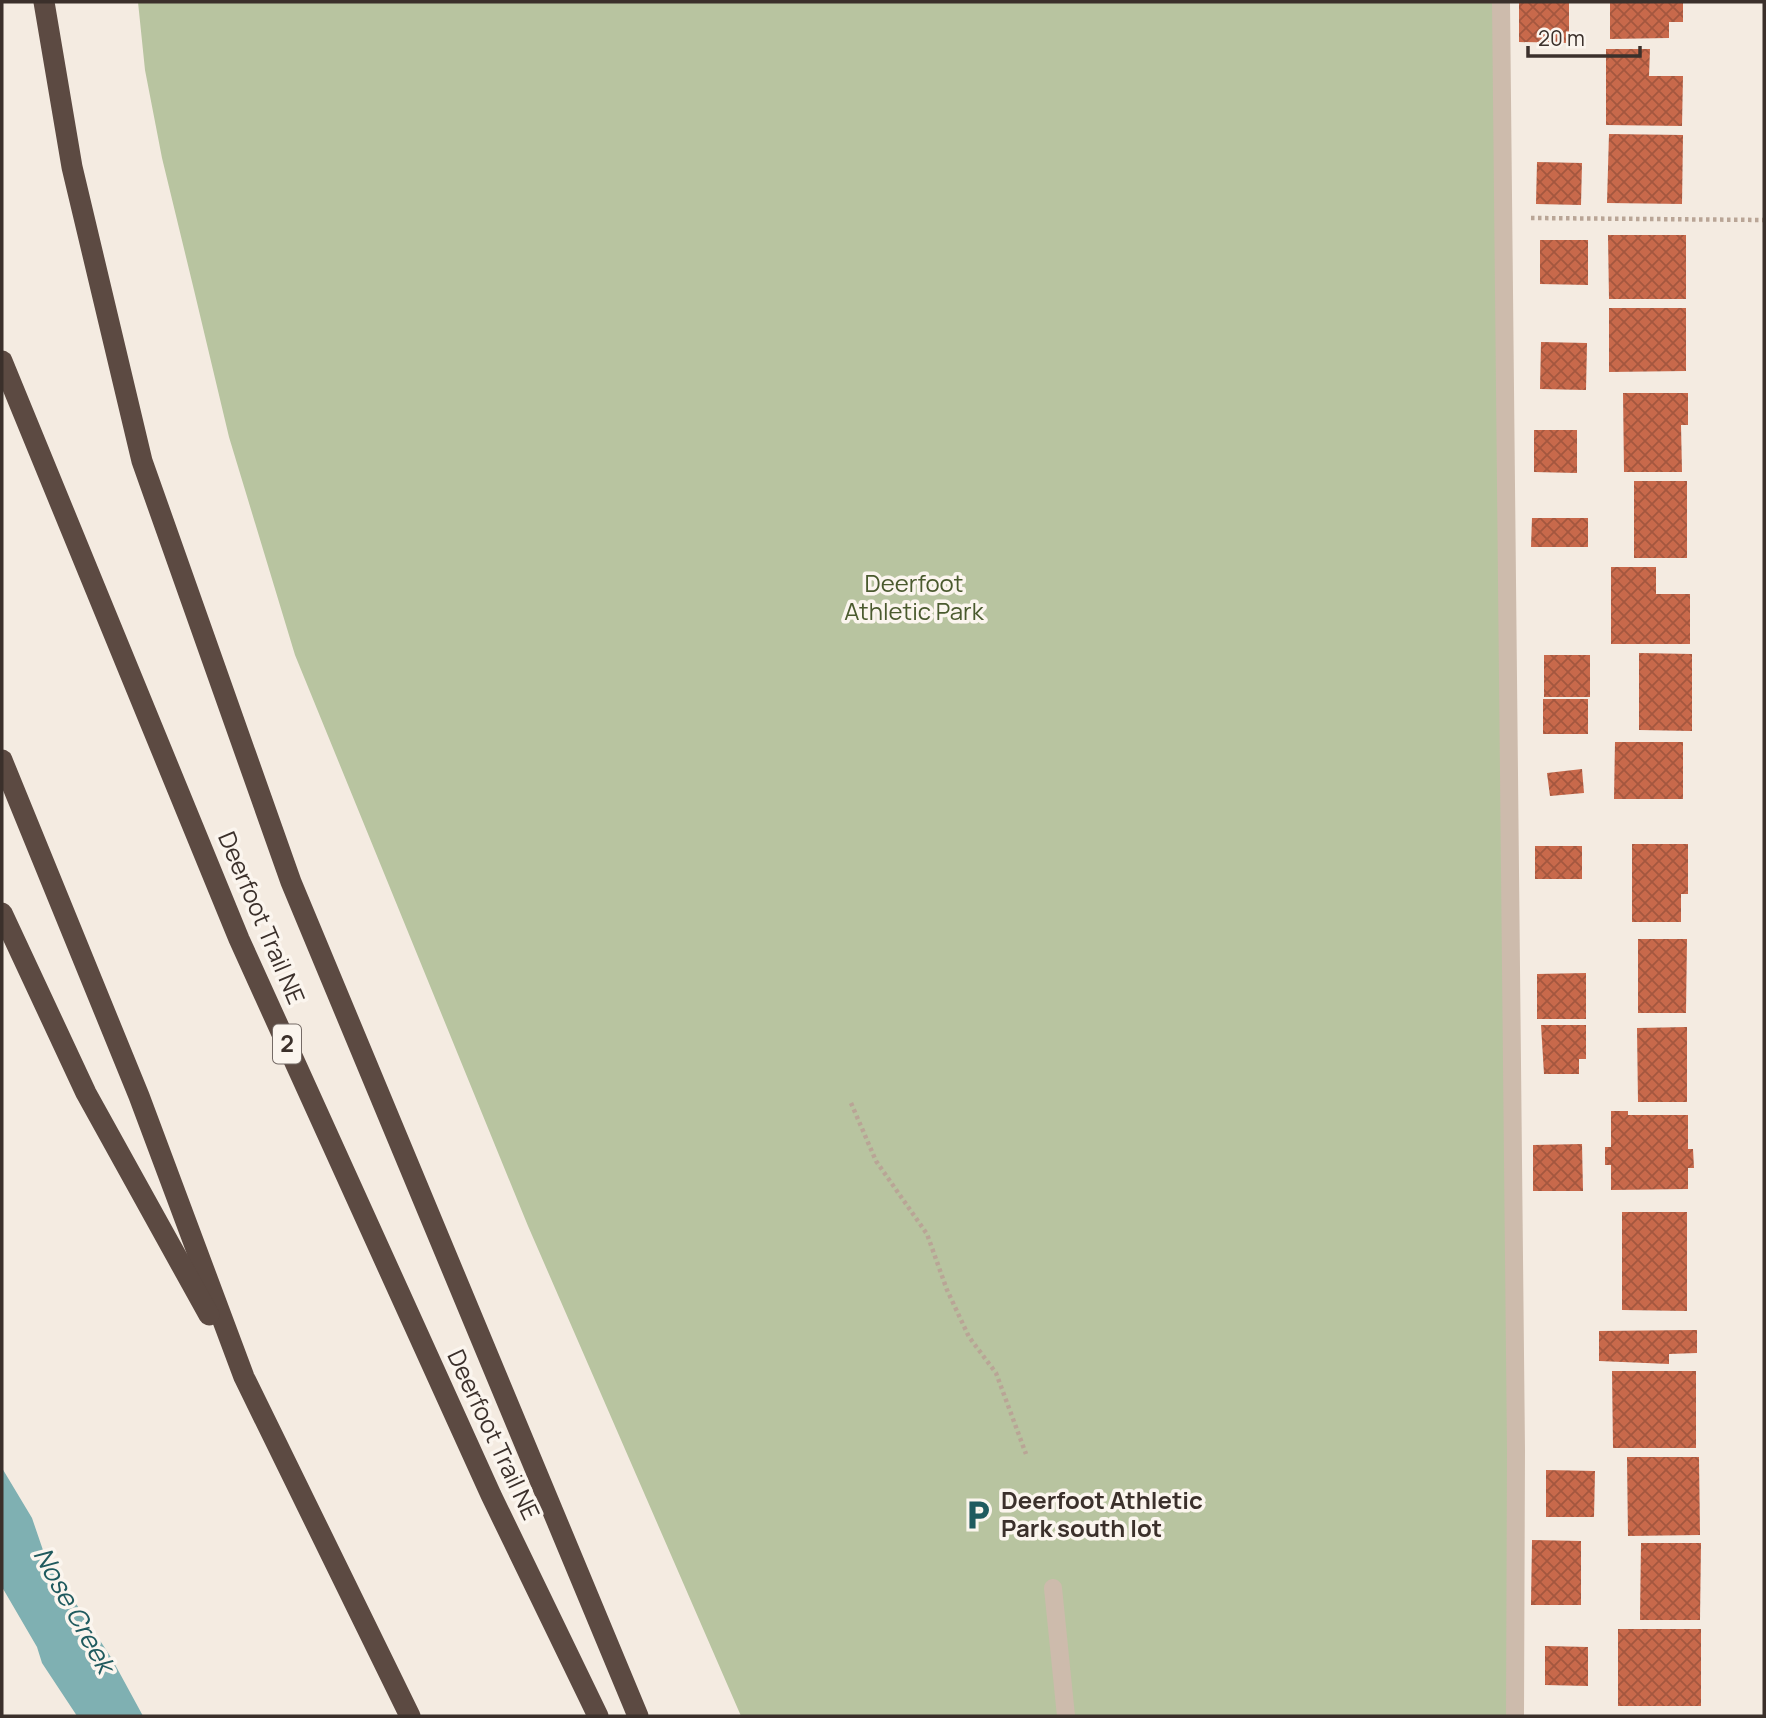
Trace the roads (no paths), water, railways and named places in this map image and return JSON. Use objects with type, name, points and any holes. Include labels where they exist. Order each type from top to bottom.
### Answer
[{"type":"highway","points":[[44,2],[72,167],[146,474],[291,882],[638,1716]]},
{"type":"highway","name":"Deerfoot Trail NE","points":[[2,361],[239,939],[491,1496],[598,1716]]},
{"type":"highway","points":[[2,760],[139,1096],[244,1377]]},
{"type":"highway","points":[[2,913],[86,1093],[244,1377],[410,1716]]},
{"type":"lane","points":[[1501,2],[1516,1450],[1515,1716]]},
{"type":"lane","points":[[1053,1588],[1066,1716]]},
{"type":"water","name":"Nose Creek","points":[[2,1468],[32,1518],[45,1556],[112,1659],[143,1716],[77,1716],[42,1663],[37,1647],[2,1587]]},
{"type":"place","name":"Deerfoot Athletic Park south lot","points":[[978,1515]]},
{"type":"park label","name":"Deerfoot Athletic Park","points":[[914,598]]}]
